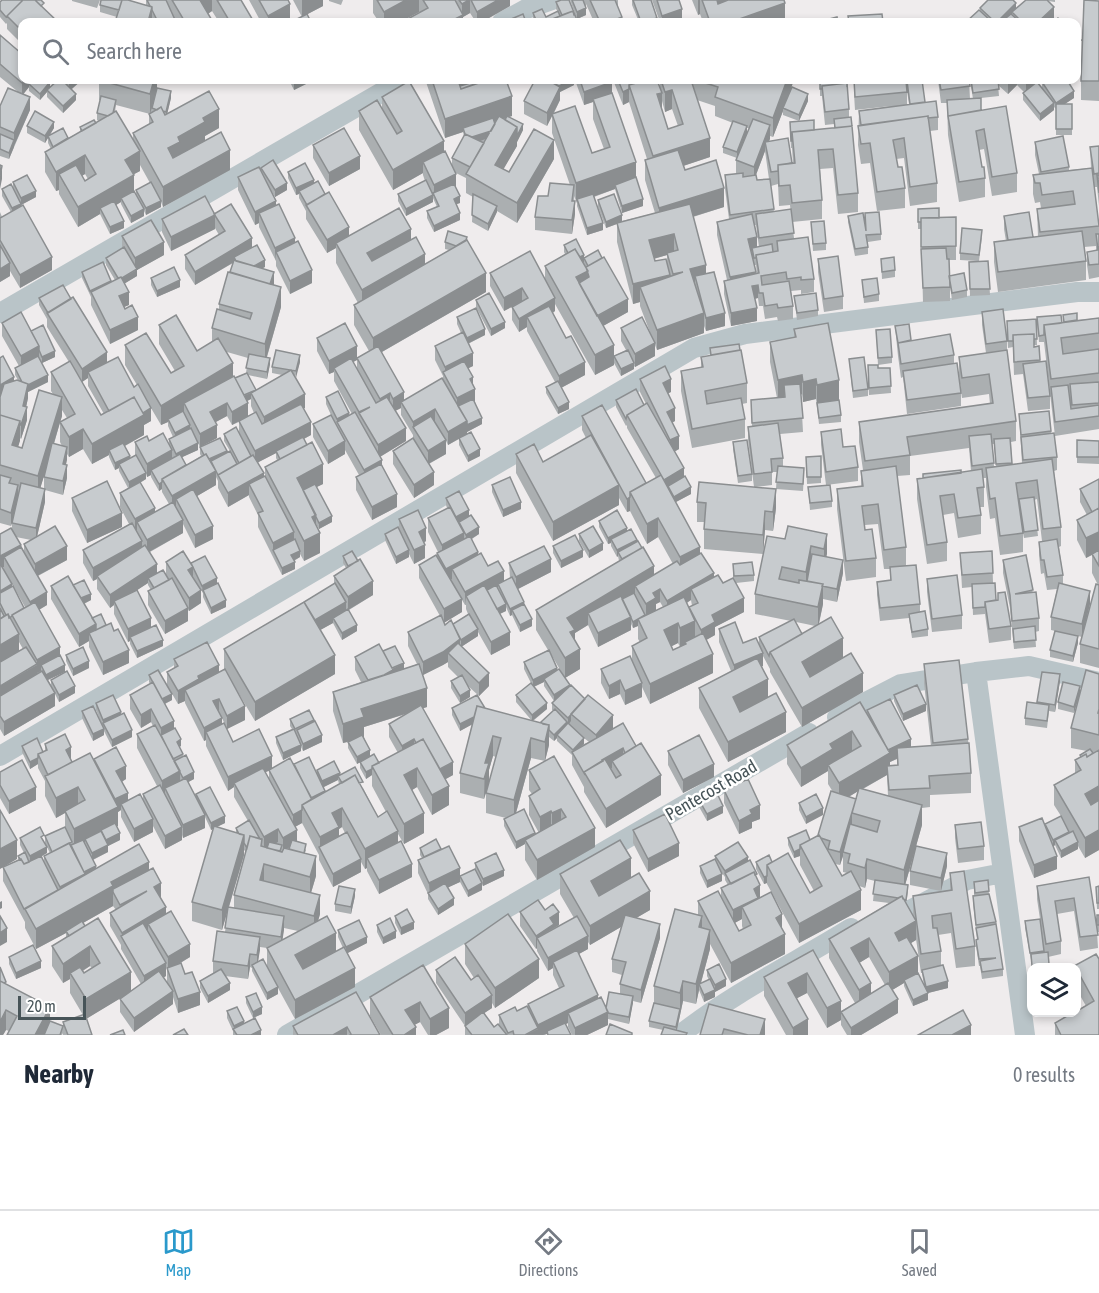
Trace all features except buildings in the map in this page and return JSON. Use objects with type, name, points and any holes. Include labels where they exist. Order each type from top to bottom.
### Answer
[{"type":"street","points":[[507,18],[524,4],[552,0]]},
{"type":"street","points":[[0,313],[396,84]]},
{"type":"street","points":[[0,756],[694,348],[745,334],[1077,292],[1099,292]]},
{"type":"street","name":"Pentecost Road","points":[[287,1035],[864,702],[901,684],[1029,666],[1099,682]]},
{"type":"street","points":[[976,672],[1025,1035]]},
{"type":"street","points":[[685,1031],[716,1007],[807,956],[854,925],[904,913],[967,880],[1004,873]]}]
